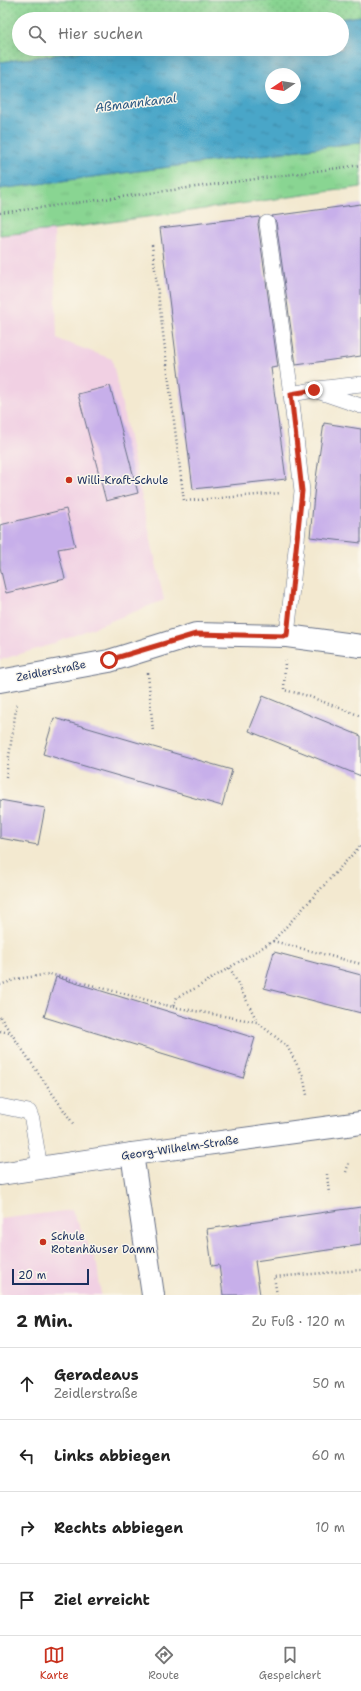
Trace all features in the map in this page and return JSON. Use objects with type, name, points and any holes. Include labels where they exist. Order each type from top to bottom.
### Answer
[{"type":"street","name":"Zeidlerstraße","points":[[0,681],[109,660],[196,634],[287,636],[361,646]]},
{"type":"street","name":"Georg-Wilhelm-Straße","points":[[0,1174],[132,1154],[361,1123]]},
{"type":"street","points":[[132,1154],[153,1295]]},
{"type":"lane","points":[[267,223],[291,394],[302,491],[287,636]]},
{"type":"lane","points":[[291,394],[361,384]]},
{"type":"lane","points":[[314,390],[361,406]]},
{"type":"lane","points":[[0,1106],[29,1112],[32,1120],[40,1168]]},
{"type":"path","points":[[0,213],[361,165]]},
{"type":"path","points":[[152,245],[184,501],[302,491]]},
{"type":"path","points":[[287,636],[284,690],[305,695],[361,716]]},
{"type":"path","points":[[146,649],[152,732]]},
{"type":"path","points":[[6,777],[21,677]]},
{"type":"path","points":[[172,1007],[177,997],[196,988],[273,941],[361,845]]},
{"type":"path","points":[[273,941],[361,964]]},
{"type":"path","points":[[230,968],[257,1022],[288,1046],[303,1076],[306,1095]]},
{"type":"path","points":[[0,985],[17,979],[50,974],[172,1007],[257,1022]]},
{"type":"path","points":[[0,1017],[74,1125]]},
{"type":"path","points":[[0,1031],[11,1033]]},
{"type":"path","points":[[346,1172],[349,1163]]},
{"type":"path","points":[[326,1174],[329,1194]]},
{"type":"path","points":[[276,1295],[274,1277],[361,1270]]},
{"type":"shaded area","name":"Willi-Kraft-Schule","points":[[54,230],[57,339],[112,359],[164,600],[50,645],[0,660],[0,235]]},
{"type":"shaded area","name":"Schule Rotenhäuser Damm","points":[[72,1210],[97,1265],[101,1295],[0,1295],[0,1219]]},
{"type":"green space","points":[[0,0],[361,0],[361,16],[349,18],[349,12],[12,12],[12,56],[47,56],[0,62]]},
{"type":"green space","points":[[361,142],[361,187],[54,230],[0,235],[0,189]]},
{"type":"water","name":"Aßmannkanal","points":[[361,16],[361,142],[0,189],[0,62],[47,56],[349,56],[349,18]]},
{"type":"building","points":[[361,204],[361,356],[296,365],[276,222],[272,216]]},
{"type":"building","points":[[260,217],[258,224],[278,367],[271,368],[286,479],[193,489],[160,228]]},
{"type":"building","points":[[110,386],[138,493],[106,501],[78,394]]},
{"type":"building","points":[[324,423],[361,429],[361,543],[310,537],[315,485]]},
{"type":"building","points":[[66,509],[75,546],[58,549],[65,579],[6,593],[0,567],[0,525]]},
{"type":"building","points":[[263,696],[361,736],[361,776],[249,731]]},
{"type":"building","points":[[54,718],[232,770],[222,806],[43,754]]},
{"type":"building","points":[[0,800],[45,808],[38,845],[0,838]]},
{"type":"building","points":[[274,952],[361,975],[361,1013],[264,988]]},
{"type":"building","points":[[56,977],[255,1038],[243,1078],[44,1017]]},
{"type":"building","points":[[361,1207],[361,1245],[255,1261],[260,1295],[223,1295],[219,1265],[212,1266],[207,1229]]},
{"type":"place","name":"Willi-Kraft-Schule","points":[[69,480]]},
{"type":"place","name":"Schule Rotenhäuser Damm","points":[[43,1242]]},
{"type":"route","points":[[109,660],[196,634],[287,636],[302,491],[291,394],[314,390]]}]
